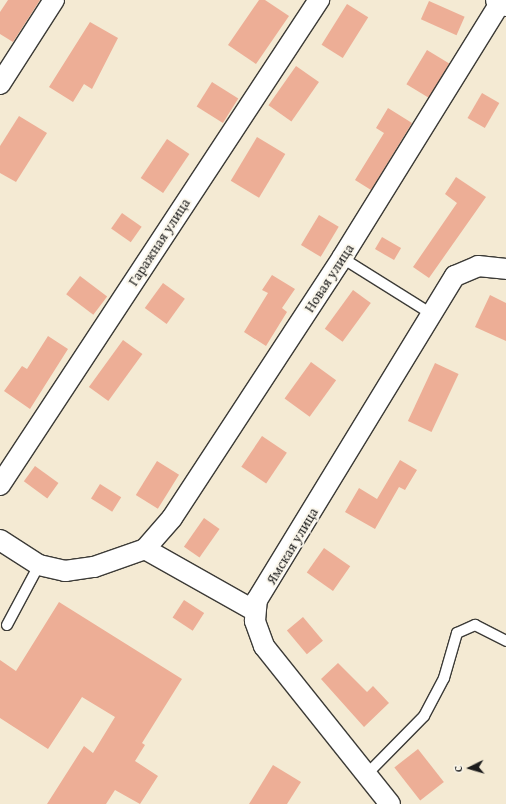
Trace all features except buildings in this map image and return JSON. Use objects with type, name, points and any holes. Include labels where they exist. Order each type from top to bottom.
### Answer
[{"type":"street","points":[[0,84],[54,0]]},
{"type":"street","name":"Гаражная улица","points":[[0,485],[319,0]]},
{"type":"street","name":"Новая улица","points":[[145,549],[172,518],[342,258],[501,2]]},
{"type":"street","name":"Ямская улица","points":[[255,611],[257,600],[430,313],[455,276],[478,266],[506,269]]},
{"type":"street","points":[[0,540],[39,566],[77,570],[145,549],[255,611],[264,646],[368,773],[390,804]]},
{"type":"lane","points":[[342,258],[430,313]]},
{"type":"lane","points":[[7,625],[39,566]]},
{"type":"lane","points":[[368,773],[424,716],[444,678],[457,633],[474,625],[506,641]]}]
